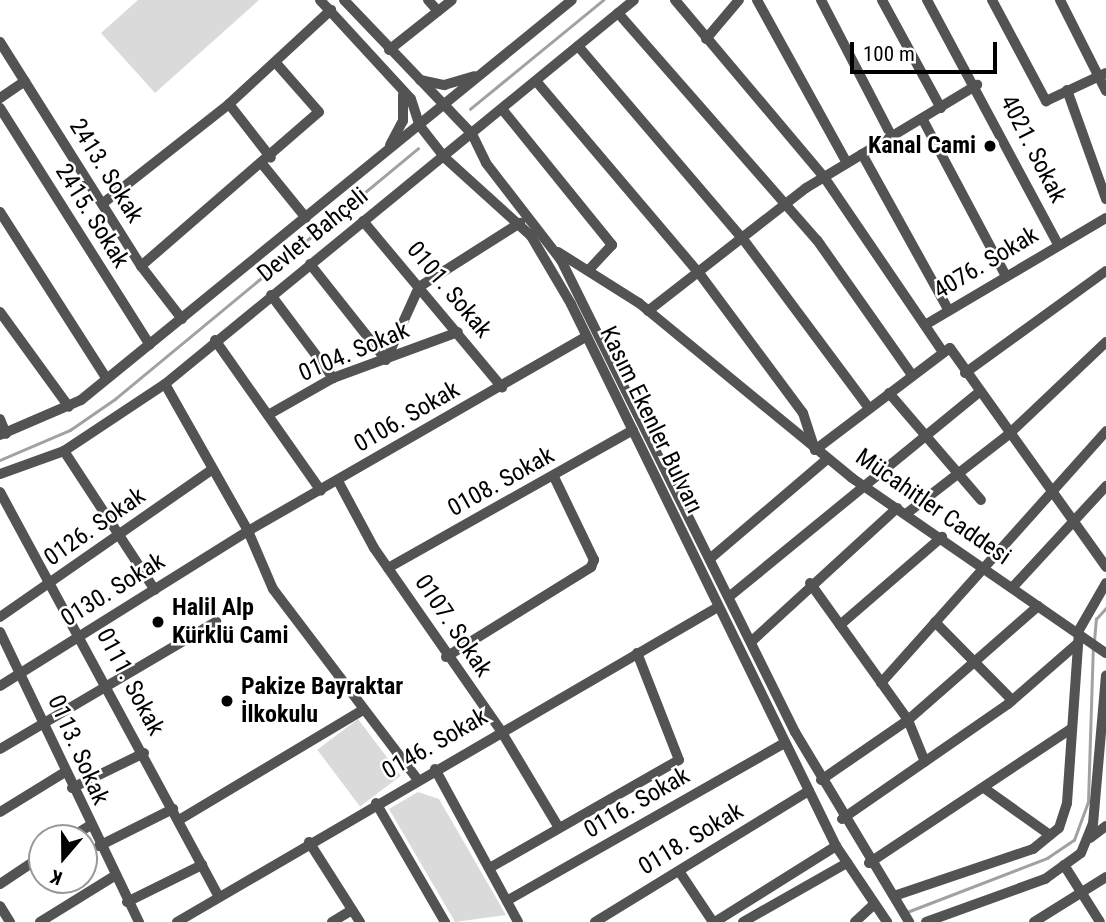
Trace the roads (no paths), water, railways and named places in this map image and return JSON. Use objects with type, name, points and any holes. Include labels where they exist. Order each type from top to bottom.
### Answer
[{"type":"street","name":"Kasım Ekenler Bulvarı","points":[[320,0],[399,86],[420,126],[444,157],[520,223],[586,337],[836,846],[887,922]]},
{"type":"street","name":"Kasım Ekenler Bulvarı","points":[[345,0],[389,50],[472,134],[486,163],[554,249],[712,557],[821,780],[842,819],[908,922]]},
{"type":"street","points":[[428,0],[438,11]]},
{"type":"street","points":[[389,50],[452,0]]},
{"type":"street","name":"Devlet Bahçeli","points":[[3,435],[69,407],[107,379],[572,0]]},
{"type":"street","name":"Devlet Bahçeli","points":[[0,474],[64,451],[165,384],[215,340],[444,157],[634,0]]},
{"type":"street","points":[[675,0],[824,177],[943,352]]},
{"type":"street","points":[[706,39],[739,0]]},
{"type":"street","points":[[757,0],[847,163]]},
{"type":"street","points":[[821,0],[892,136]]},
{"type":"street","points":[[883,0],[941,108]]},
{"type":"street","name":"4021. Sokak","points":[[927,0],[976,85],[1059,244]]},
{"type":"street","points":[[992,0],[1046,101],[1102,75]]},
{"type":"street","points":[[1060,0],[1102,75],[1106,91]]},
{"type":"street","points":[[102,204],[229,104],[331,10]]},
{"type":"street","points":[[618,13],[786,205],[865,304],[912,375]]},
{"type":"street","name":"2413. Sokak","points":[[0,42],[141,266],[182,319]]},
{"type":"street","points":[[578,46],[743,239],[869,408]]},
{"type":"street","points":[[141,266],[267,162],[319,112],[276,63]]},
{"type":"street","points":[[418,79],[444,85],[487,70]]},
{"type":"street","points":[[0,98],[25,81]]},
{"type":"street","points":[[536,81],[699,273],[803,413],[816,450],[950,348],[1008,435],[1106,567]]},
{"type":"street","points":[[648,311],[824,177],[923,120],[976,85]]},
{"type":"street","points":[[384,155],[402,121],[406,102],[399,86]]},
{"type":"street","points":[[1067,90],[1106,199]]},
{"type":"street","points":[[229,104],[306,218]]},
{"type":"street","name":"2415. Sokak","points":[[0,108],[150,345]]},
{"type":"street","points":[[502,109],[612,245],[588,271]]},
{"type":"street","points":[[923,120],[1006,276]]},
{"type":"street","points":[[862,154],[949,311]]},
{"type":"street","points":[[0,212],[107,379]]},
{"type":"street","name":"4076. Sokak","points":[[925,325],[1106,218]]},
{"type":"street","name":"0101. Sokak","points":[[363,221],[502,387]]},
{"type":"street","points":[[310,264],[386,360],[419,287],[520,223]]},
{"type":"street","name":"Mücahitler Caddesi","points":[[554,249],[648,311],[862,486],[942,537],[1038,606],[1079,629],[1106,653]]},
{"type":"street","points":[[965,373],[1106,271]]},
{"type":"street","points":[[271,295],[333,379]]},
{"type":"street","points":[[0,312],[69,407]]},
{"type":"street","name":"0104. Sokak","points":[[268,415],[333,379],[458,332]]},
{"type":"street","name":"0106. Sokak","points":[[248,531],[586,337]]},
{"type":"street","points":[[215,340],[321,491]]},
{"type":"street","points":[[752,641],[810,583],[902,511],[955,476],[1008,435],[1106,342]]},
{"type":"street","points":[[165,384],[248,531],[273,589],[417,779]]},
{"type":"street","points":[[730,596],[979,392]]},
{"type":"street","points":[[889,393],[955,476],[981,500]]},
{"type":"street","points":[[0,419],[3,435]]},
{"type":"street","name":"0108. Sokak","points":[[387,568],[554,477],[633,430]]},
{"type":"street","points":[[881,683],[1106,431]]},
{"type":"street","points":[[64,451],[155,590]]},
{"type":"street","points":[[712,557],[827,458]]},
{"type":"street","name":"0126. Sokak","points":[[0,617],[212,469]]},
{"type":"street","points":[[446,657],[591,567],[594,560],[554,477]]},
{"type":"street","name":"0107. Sokak","points":[[338,481],[387,568],[446,657],[501,731],[559,828]]},
{"type":"street","points":[[1013,588],[1070,520],[1106,486]]},
{"type":"street","name":"0111. Sokak","points":[[0,492],[50,583],[82,634],[218,895]]},
{"type":"street","name":"0130. Sokak","points":[[0,686],[248,531]]},
{"type":"street","points":[[840,625],[942,537]]},
{"type":"street","points":[[810,583],[908,720],[925,762]]},
{"type":"street","points":[[896,900],[1033,849],[1050,835],[1067,803],[1079,629],[1106,583]]},
{"type":"street","points":[[821,780],[908,720],[1038,606]]},
{"type":"street","name":"0146. Sokak","points":[[177,922],[218,895],[417,779],[718,607]]},
{"type":"street","points":[[0,749],[216,622]]},
{"type":"street","points":[[936,622],[1012,700]]},
{"type":"street","name":"0113. Sokak","points":[[0,632],[88,824]]},
{"type":"street","points":[[842,819],[1012,700],[1077,644]]},
{"type":"street","points":[[493,866],[679,760],[637,653]]},
{"type":"street","points":[[1090,838],[1106,676]]},
{"type":"street","points":[[179,820],[363,710]]},
{"type":"street","points":[[869,863],[1071,729]]},
{"type":"street","name":"0116. Sokak","points":[[510,899],[785,743]]},
{"type":"street","points":[[72,788],[144,753]]},
{"type":"street","points":[[435,769],[493,866],[518,922]]},
{"type":"street","points":[[0,812],[65,772]]},
{"type":"street","points":[[984,788],[1050,835]]},
{"type":"street","name":"0118. Sokak","points":[[595,922],[809,792]]},
{"type":"street","points":[[376,803],[445,922]]},
{"type":"street","points":[[99,846],[173,809]]},
{"type":"street","points":[[926,922],[1045,879],[1106,827]]},
{"type":"street","points":[[309,842],[360,922]]},
{"type":"street","name":"0113. Sokak","points":[[99,846],[139,922]]},
{"type":"street","points":[[679,871],[714,922],[836,846]]},
{"type":"street","points":[[743,922],[847,863]]},
{"type":"street","points":[[0,884],[28,865]]},
{"type":"street","points":[[127,902],[202,865]]},
{"type":"street","points":[[1064,865],[1100,922]]},
{"type":"street","points":[[40,922],[113,877]]},
{"type":"street","points":[[1034,922],[1106,877]]},
{"type":"street","points":[[0,906],[10,922]]},
{"type":"street","points":[[855,922],[875,906]]},
{"type":"street","points":[[332,922],[352,910]]},
{"type":"waterway","points":[[470,109],[603,0]]},
{"type":"waterway","points":[[0,460],[70,430],[115,399],[418,148]]},
{"type":"waterway","points":[[1094,641],[1096,619],[1106,608]]},
{"type":"waterway","points":[[907,912],[1047,858],[1074,840],[1088,802],[1093,647]]},
{"type":"place","name":"Kanal Cami","points":[[990,146]]},
{"type":"place","name":"Halil Alp Kürklü Cami","points":[[158,622]]},
{"type":"place","name":"Pakize Bayraktar İlkokulu","points":[[227,701]]}]
